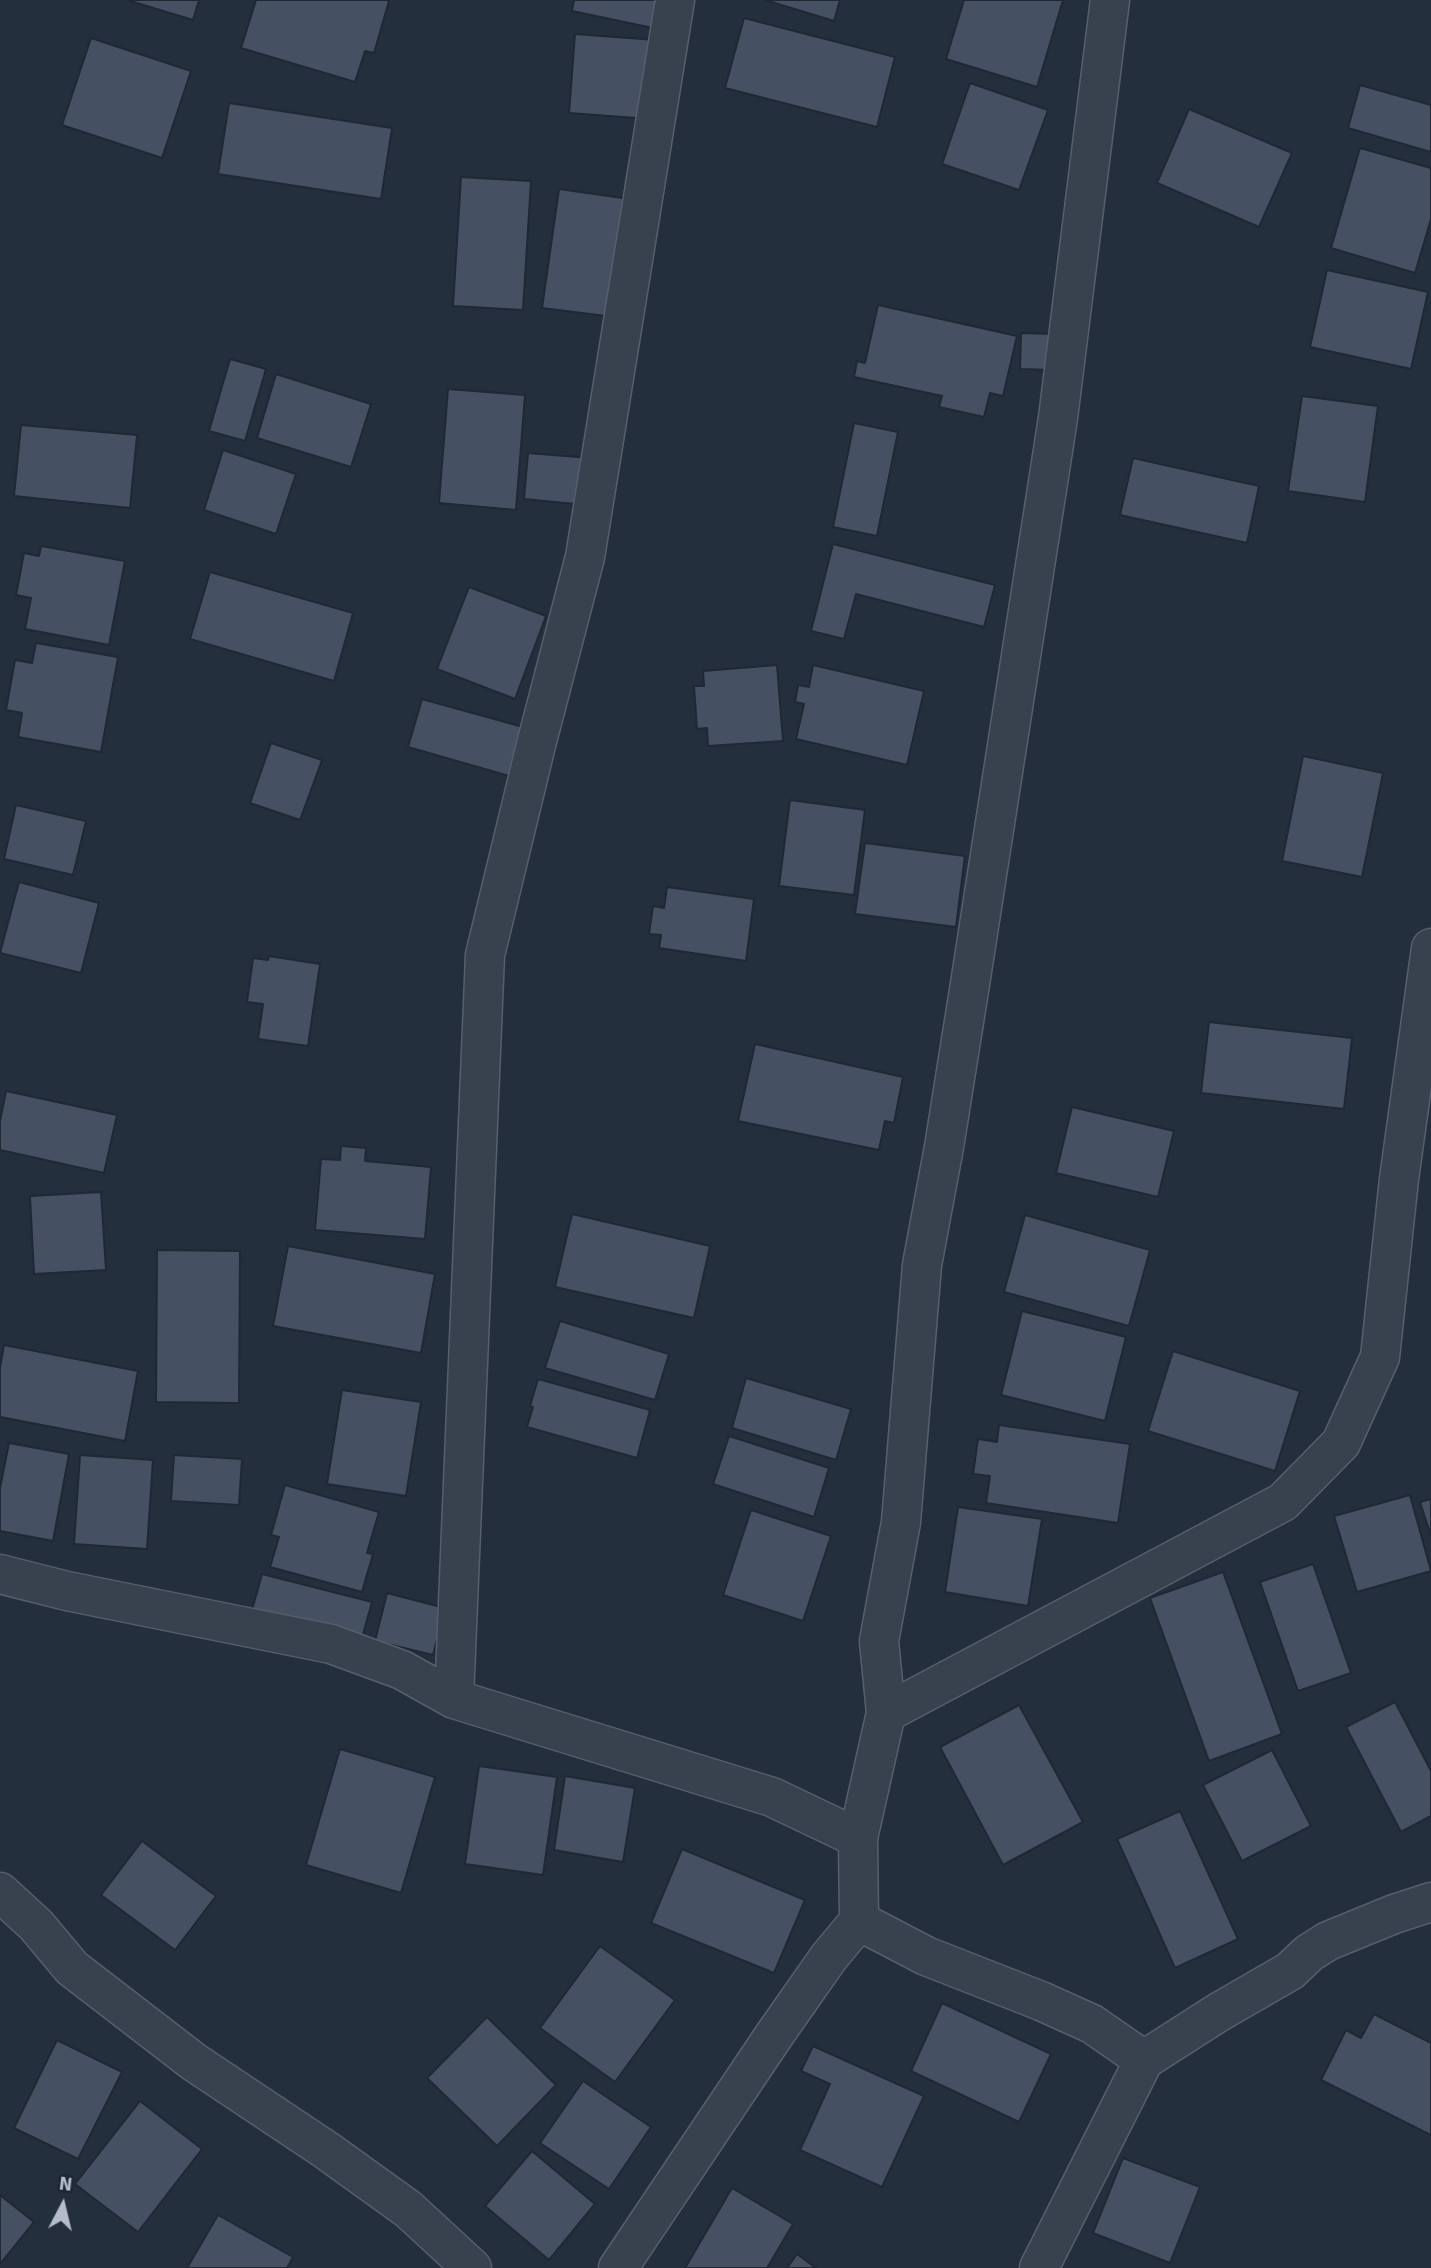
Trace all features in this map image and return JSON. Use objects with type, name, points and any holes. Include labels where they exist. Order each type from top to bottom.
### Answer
[{"type":"street","points":[[454,1699],[485,955],[585,557],[675,0]]},
{"type":"street","points":[[618,2268],[775,2034],[859,1920],[858,1838],[886,1713],[879,1641],[901,1522],[922,1265],[970,984],[1058,418],[1110,0]]},
{"type":"street","points":[[886,1713],[1283,1502],[1341,1443],[1380,1357],[1399,1179],[1431,948]]},
{"type":"street","points":[[0,1574],[67,1591],[331,1644],[402,1670],[454,1699],[772,1797],[858,1838]]},
{"type":"street","points":[[0,1892],[36,1925],[72,1968],[194,2062],[326,2150],[408,2209],[472,2268]]},
{"type":"street","points":[[1039,2268],[1144,2060],[1290,1971],[1309,1953],[1328,1941],[1431,1902]]},
{"type":"street","points":[[859,1920],[926,1956],[1092,2024],[1144,2060]]},
{"type":"building","points":[[127,0],[199,0],[193,20]]},
{"type":"building","points":[[256,0],[389,1],[374,53],[365,51],[355,82],[241,48]]},
{"type":"building","points":[[574,0],[659,0],[653,28],[572,11]]},
{"type":"building","points":[[765,0],[840,0],[834,21]]},
{"type":"building","points":[[964,0],[1063,0],[1037,87],[946,59]]},
{"type":"building","points":[[744,18],[895,57],[877,127],[725,88]]},
{"type":"building","points":[[575,34],[656,40],[650,119],[569,113]]},
{"type":"building","points":[[91,38],[191,71],[162,158],[62,125]]},
{"type":"building","points":[[970,83],[1048,110],[1019,190],[942,164]]},
{"type":"building","points":[[1360,85],[1431,105],[1431,152],[1348,128]]},
{"type":"building","points":[[229,103],[392,128],[381,199],[218,174]]},
{"type":"building","points":[[1189,109],[1292,153],[1259,227],[1157,183]]},
{"type":"building","points":[[1360,148],[1431,168],[1431,219],[1415,273],[1331,248]]},
{"type":"building","points":[[461,177],[531,181],[523,310],[453,306]]},
{"type":"building","points":[[559,189],[630,199],[614,317],[542,308]]},
{"type":"building","points":[[1327,270],[1428,292],[1411,369],[1310,347]]},
{"type":"building","points":[[878,305],[1017,336],[1003,396],[990,393],[984,417],[939,407],[942,396],[854,377],[857,361],[865,363]]},
{"type":"building","points":[[1021,333],[1052,334],[1050,370],[1020,369]]},
{"type":"building","points":[[230,359],[266,369],[245,441],[209,431]]},
{"type":"building","points":[[276,374],[371,404],[351,467],[257,438]]},
{"type":"building","points":[[448,389],[525,395],[516,510],[439,503]]},
{"type":"building","points":[[1302,396],[1378,406],[1365,502],[1288,491]]},
{"type":"building","points":[[854,423],[898,432],[877,536],[833,527]]},
{"type":"building","points":[[21,425],[137,435],[130,508],[14,496]]},
{"type":"building","points":[[223,450],[296,474],[276,534],[204,510]]},
{"type":"building","points":[[528,453],[590,458],[585,505],[524,499]]},
{"type":"building","points":[[1133,458],[1259,486],[1247,543],[1120,515]]},
{"type":"building","points":[[833,544],[995,585],[984,627],[856,594],[844,639],[811,631]]},
{"type":"building","points":[[41,546],[125,561],[109,645],[25,629],[31,598],[16,595],[24,553],[39,556]]},
{"type":"building","points":[[210,572],[353,613],[334,681],[190,639]]},
{"type":"building","points":[[469,587],[546,616],[515,699],[437,669]]},
{"type":"building","points":[[36,643],[118,657],[101,752],[18,737],[22,713],[6,710],[15,660],[32,663]]},
{"type":"building","points":[[777,665],[783,741],[708,746],[707,728],[697,729],[694,686],[704,686],[703,671]]},
{"type":"building","points":[[813,665],[924,691],[907,765],[796,739],[804,704],[795,702],[798,685],[809,687]]},
{"type":"building","points":[[422,699],[523,727],[509,776],[408,747]]},
{"type":"building","points":[[271,743],[322,760],[300,820],[250,803]]},
{"type":"building","points":[[1303,756],[1383,773],[1362,877],[1282,861]]},
{"type":"building","points":[[790,800],[865,810],[854,895],[779,886]]},
{"type":"building","points":[[16,805],[86,821],[73,875],[4,859]]},
{"type":"building","points":[[865,843],[965,856],[956,927],[855,914]]},
{"type":"building","points":[[19,882],[99,903],[81,973],[0,953]]},
{"type":"building","points":[[667,887],[754,899],[746,961],[659,948],[661,935],[649,934],[653,906],[664,908]]},
{"type":"building","points":[[269,956],[320,964],[308,1046],[258,1039],[263,1004],[247,1002],[253,958],[268,960]]},
{"type":"building","points":[[1209,1022],[1352,1038],[1344,1109],[1201,1093]]},
{"type":"building","points":[[755,1044],[903,1077],[894,1123],[885,1121],[879,1150],[738,1121]]},
{"type":"building","points":[[6,1091],[117,1115],[104,1173],[0,1150],[0,1121]]},
{"type":"building","points":[[1072,1107],[1174,1131],[1158,1197],[1056,1173]]},
{"type":"building","points":[[341,1146],[366,1148],[365,1161],[431,1167],[425,1239],[315,1230],[321,1159],[340,1160]]},
{"type":"building","points":[[101,1192],[106,1270],[34,1274],[30,1196]]},
{"type":"building","points":[[572,1214],[710,1246],[694,1318],[555,1287]]},
{"type":"building","points":[[1025,1215],[1150,1250],[1129,1326],[1004,1292]]},
{"type":"building","points":[[288,1246],[435,1274],[421,1353],[273,1326]]},
{"type":"building","points":[[157,1250],[240,1251],[239,1403],[156,1402]]},
{"type":"building","points":[[1022,1311],[1126,1337],[1105,1421],[1001,1395]]},
{"type":"building","points":[[560,1321],[669,1354],[655,1400],[545,1368]]},
{"type":"building","points":[[4,1345],[138,1371],[125,1441],[0,1417],[0,1367]]},
{"type":"building","points":[[1173,1351],[1300,1391],[1275,1471],[1148,1431]]},
{"type":"building","points":[[746,1378],[851,1409],[836,1460],[732,1428]]},
{"type":"building","points":[[538,1379],[650,1410],[637,1458],[527,1427]]},
{"type":"building","points":[[342,1390],[421,1402],[406,1496],[327,1484]]},
{"type":"building","points":[[999,1425],[1130,1444],[1118,1523],[986,1503],[990,1476],[973,1474],[978,1439],[997,1442]]},
{"type":"building","points":[[729,1436],[829,1468],[814,1517],[713,1484]]},
{"type":"building","points":[[9,1443],[69,1454],[53,1541],[0,1531],[0,1488]]},
{"type":"building","points":[[80,1455],[153,1460],[147,1549],[74,1544]]},
{"type":"building","points":[[174,1455],[242,1459],[239,1505],[171,1501]]},
{"type":"building","points":[[285,1485],[379,1512],[367,1553],[373,1554],[362,1592],[270,1567],[279,1537],[271,1535]]},
{"type":"building","points":[[1410,1495],[1431,1571],[1357,1592],[1334,1516]]},
{"type":"building","points":[[1431,1499],[1431,1536],[1420,1502]]},
{"type":"building","points":[[958,1507],[1042,1519],[1028,1606],[945,1592]]},
{"type":"building","points":[[751,1510],[831,1536],[803,1621],[723,1595]]},
{"type":"building","points":[[1313,1564],[1351,1673],[1298,1691],[1260,1582]]},
{"type":"building","points":[[1223,1572],[1282,1734],[1209,1761],[1150,1598]]},
{"type":"building","points":[[262,1574],[372,1602],[362,1638],[252,1610]]},
{"type":"building","points":[[387,1593],[445,1608],[433,1655],[375,1641]]},
{"type":"building","points":[[1395,1702],[1431,1771],[1431,1816],[1401,1832],[1346,1727]]},
{"type":"building","points":[[1019,1705],[1083,1822],[1003,1865],[940,1747]]},
{"type":"building","points":[[340,1749],[435,1777],[401,1893],[306,1865]]},
{"type":"building","points":[[1272,1750],[1311,1826],[1242,1861],[1203,1785]]},
{"type":"building","points":[[479,1766],[557,1777],[543,1875],[465,1864]]},
{"type":"building","points":[[565,1776],[635,1788],[623,1862],[554,1850]]},
{"type":"building","points":[[1180,1811],[1238,1939],[1175,1968],[1117,1839]]},
{"type":"building","points":[[142,1841],[216,1896],[175,1950],[101,1895]]},
{"type":"building","points":[[682,1849],[805,1900],[774,1973],[651,1923]]},
{"type":"building","points":[[600,1946],[675,2000],[615,2082],[540,2028]]},
{"type":"building","points":[[942,2003],[1051,2054],[1019,2122],[911,2071]]},
{"type":"building","points":[[1374,2014],[1431,2043],[1431,2135],[1321,2080],[1346,2030],[1361,2038]]},
{"type":"building","points":[[487,2017],[556,2085],[497,2146],[427,2078]]},
{"type":"building","points":[[57,2040],[122,2072],[78,2159],[14,2128]]},
{"type":"building","points":[[813,2046],[924,2096],[882,2187],[800,2150],[830,2084],[801,2071]]},
{"type":"building","points":[[583,2081],[651,2127],[609,2189],[540,2143]]},
{"type":"building","points":[[140,2101],[202,2149],[138,2232],[75,2184]]},
{"type":"building","points":[[532,2151],[595,2204],[549,2260],[485,2206]]},
{"type":"building","points":[[1123,2158],[1200,2187],[1170,2263],[1093,2233]]},
{"type":"building","points":[[732,2188],[793,2224],[767,2268],[685,2268]]},
{"type":"building","points":[[0,2195],[34,2222],[0,2264]]},
{"type":"building","points":[[218,2215],[293,2257],[287,2268],[187,2268]]},
{"type":"building","points":[[797,2254],[816,2268],[787,2268]]}]
